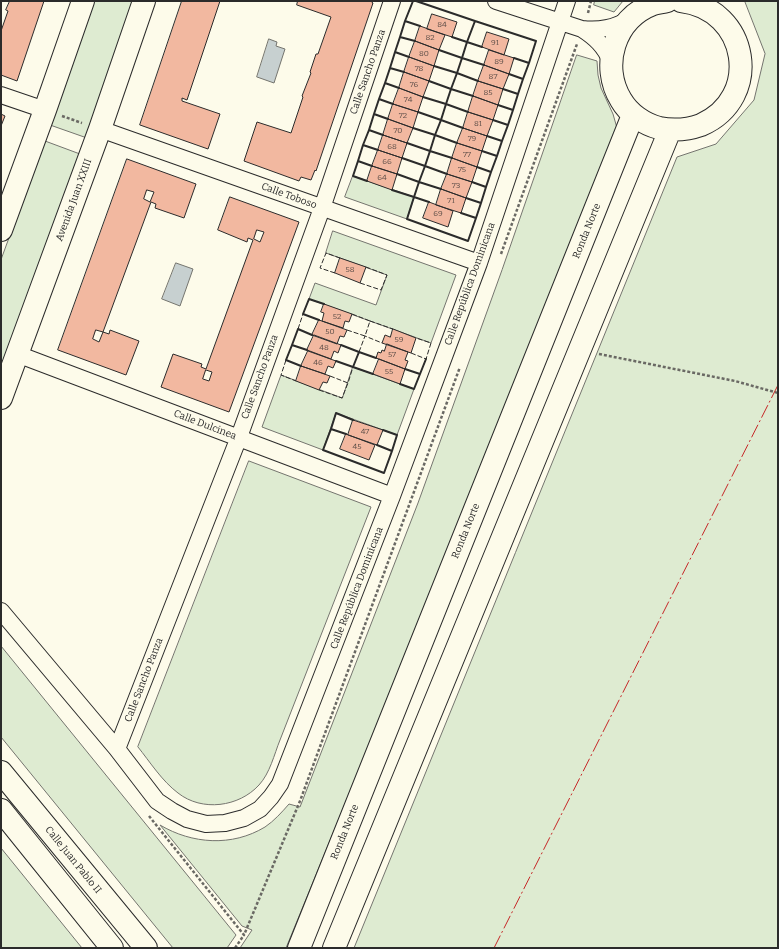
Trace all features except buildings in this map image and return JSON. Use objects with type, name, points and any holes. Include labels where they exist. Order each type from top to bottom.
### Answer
[{"type":"main road","points":[[1,230],[83,1]]},
{"type":"main road","name":"Avenida Juan XXIII","points":[[1,398],[100,129],[144,1]]},
{"type":"main road","points":[[667,1],[652,4],[635,15],[621,30],[613,48],[611,66],[614,84],[621,101],[633,115],[650,126],[670,130],[691,129],[710,120],[726,106],[737,88],[741,67],[738,46],[729,27],[715,7],[681,1]]},
{"type":"main road","name":"Ronda Norte","points":[[298,948],[633,115]]},
{"type":"main road","points":[[334,948],[670,130]]},
{"type":"main road","name":"Calle Juan Pablo II","points":[[1,772],[146,948]]},
{"type":"main road","points":[[1,810],[112,948]]},
{"type":"street","name":"Calle Sancho Panza","points":[[117,749],[239,437],[322,208],[392,1]]},
{"type":"street","points":[[496,1],[582,29],[595,30],[618,26],[632,18]]},
{"type":"street","name":"Calle República Dominicana","points":[[1,611],[117,749],[158,801],[187,819],[206,824],[226,823],[244,818],[260,809],[280,784],[392,496],[479,263],[567,1]]},
{"type":"street","points":[[582,29],[600,42],[606,49],[611,61]]},
{"type":"street","points":[[1,95],[45,110]]},
{"type":"street","name":"Calle Toboso","points":[[100,129],[479,263]]},
{"type":"street","name":"Calle Dulcinea","points":[[17,354],[392,496]]},
{"type":"path","points":[[501,256],[591,1]]},
{"type":"path","points":[[45,110],[100,129]]},
{"type":"path","points":[[580,350],[735,381],[778,393]]},
{"type":"path","points":[[235,948],[244,935],[300,801],[462,360]]},
{"type":"path","points":[[147,814],[244,935]]},
{"type":"green space","points":[[92,1],[135,1],[87,138],[50,125]]},
{"type":"green space","points":[[595,1],[623,1],[614,12],[594,5]]},
{"type":"green space","points":[[745,1],[778,1],[778,948],[354,948],[677,157],[716,144],[754,100],[765,54]]},
{"type":"green space","points":[[577,55],[597,61],[601,88],[613,114],[617,128],[556,289],[286,948],[240,948],[252,930],[242,926],[160,825],[185,836],[212,841],[226,840],[239,838],[265,827],[289,804],[300,807],[418,503],[502,270]]},
{"type":"green space","points":[[45,141],[80,154],[4,362],[1,361],[1,260]]},
{"type":"green space","points":[[353,176],[414,197],[407,219],[345,197]]},
{"type":"green space","points":[[333,231],[456,275],[431,343],[309,299],[315,283],[376,305],[387,275],[326,253]]},
{"type":"green space","points":[[353,367],[414,389],[397,435],[336,413],[323,450],[262,427],[281,375],[342,398]]},
{"type":"green space","points":[[249,461],[371,507],[266,775],[259,785],[241,798],[231,802],[209,805],[198,803],[178,793],[161,777],[138,747]]},
{"type":"green space","points":[[1,646],[236,935],[227,948],[173,948],[1,737]]},
{"type":"green space","points":[[1,848],[82,948],[1,948]]},
{"type":"shaded area","points":[[269,39],[277,42],[276,46],[285,49],[274,83],[257,77]]},
{"type":"shaded area","points":[[176,263],[193,269],[180,306],[162,299]]},
{"type":"fence","points":[[335,273],[320,268],[326,253],[340,258]]},
{"type":"fence","points":[[360,283],[381,290],[387,275],[366,267]]},
{"type":"fence","points":[[298,329],[303,314]]},
{"type":"fence","points":[[347,330],[365,336],[370,321],[352,314]]},
{"type":"fence","points":[[370,321],[393,329]]},
{"type":"fence","points":[[359,352],[365,336],[382,343]]},
{"type":"fence","points":[[411,353],[426,359],[431,343],[416,338]]},
{"type":"fence","points":[[286,360],[281,375],[296,381]]},
{"type":"fence","points":[[330,376],[348,383],[353,367]]},
{"type":"fence","points":[[319,390],[342,398],[348,383]]},
{"type":"wall","points":[[413,1],[405,21],[420,26]]},
{"type":"wall","points":[[416,1],[475,21]]},
{"type":"wall","points":[[405,21],[400,37],[415,41]]},
{"type":"wall","points":[[452,37],[467,42],[475,21],[536,41],[529,63]]},
{"type":"wall","points":[[400,37],[395,52],[409,57]]},
{"type":"wall","points":[[439,50],[462,58],[467,42],[482,47]]},
{"type":"wall","points":[[395,52],[390,68],[404,72]]},
{"type":"wall","points":[[434,66],[457,73],[462,58],[484,65]]},
{"type":"wall","points":[[514,58],[529,63],[523,79]]},
{"type":"wall","points":[[390,68],[385,83],[399,88]]},
{"type":"wall","points":[[429,81],[451,89],[457,73],[478,81]]},
{"type":"wall","points":[[509,74],[523,79],[518,94]]},
{"type":"wall","points":[[385,83],[379,99],[393,104]]},
{"type":"wall","points":[[423,97],[446,104],[451,89],[473,96]]},
{"type":"wall","points":[[503,89],[518,94],[513,110]]},
{"type":"wall","points":[[379,99],[374,114],[388,119]]},
{"type":"wall","points":[[418,112],[441,120],[446,104],[468,112]]},
{"type":"wall","points":[[498,105],[513,110],[508,125]]},
{"type":"wall","points":[[374,114],[369,130],[383,135]]},
{"type":"wall","points":[[413,128],[435,135],[441,120],[463,128]]},
{"type":"wall","points":[[493,120],[508,125],[502,141]]},
{"type":"wall","points":[[369,130],[363,145],[378,150]]},
{"type":"wall","points":[[407,143],[430,151],[435,135],[457,143]]},
{"type":"wall","points":[[487,136],[502,141],[497,156]]},
{"type":"wall","points":[[363,145],[358,161],[372,166]]},
{"type":"wall","points":[[402,158],[425,166],[430,151],[452,158]]},
{"type":"wall","points":[[482,151],[497,156],[491,172]]},
{"type":"wall","points":[[358,161],[353,176],[367,181]]},
{"type":"wall","points":[[397,174],[419,182],[425,166],[447,174]]},
{"type":"wall","points":[[477,167],[491,172],[486,187]]},
{"type":"wall","points":[[392,190],[414,197],[419,182],[441,189]]},
{"type":"wall","points":[[472,182],[486,187],[481,203]]},
{"type":"wall","points":[[429,202],[414,197],[407,219],[468,241],[476,218],[461,213]]},
{"type":"wall","points":[[466,198],[481,203],[476,218]]},
{"type":"wall","points":[[319,320],[303,314],[309,299],[324,304]]},
{"type":"wall","points":[[307,350],[292,345],[298,329],[312,335]]},
{"type":"wall","points":[[292,345],[286,360],[301,366]]},
{"type":"wall","points":[[341,345],[359,352]]},
{"type":"wall","points":[[373,374],[353,367],[359,352],[376,358]]},
{"type":"wall","points":[[420,374],[426,359]]},
{"type":"wall","points":[[336,361],[353,367]]},
{"type":"wall","points":[[400,384],[414,389],[420,374],[405,369]]},
{"type":"wall","points":[[331,429],[336,413],[353,420]]},
{"type":"wall","points":[[346,434],[331,429],[323,450],[384,473],[392,451],[377,445]]},
{"type":"wall","points":[[383,430],[397,435],[392,451]]},
{"type":"power","points":[[494,948],[778,385]]}]
